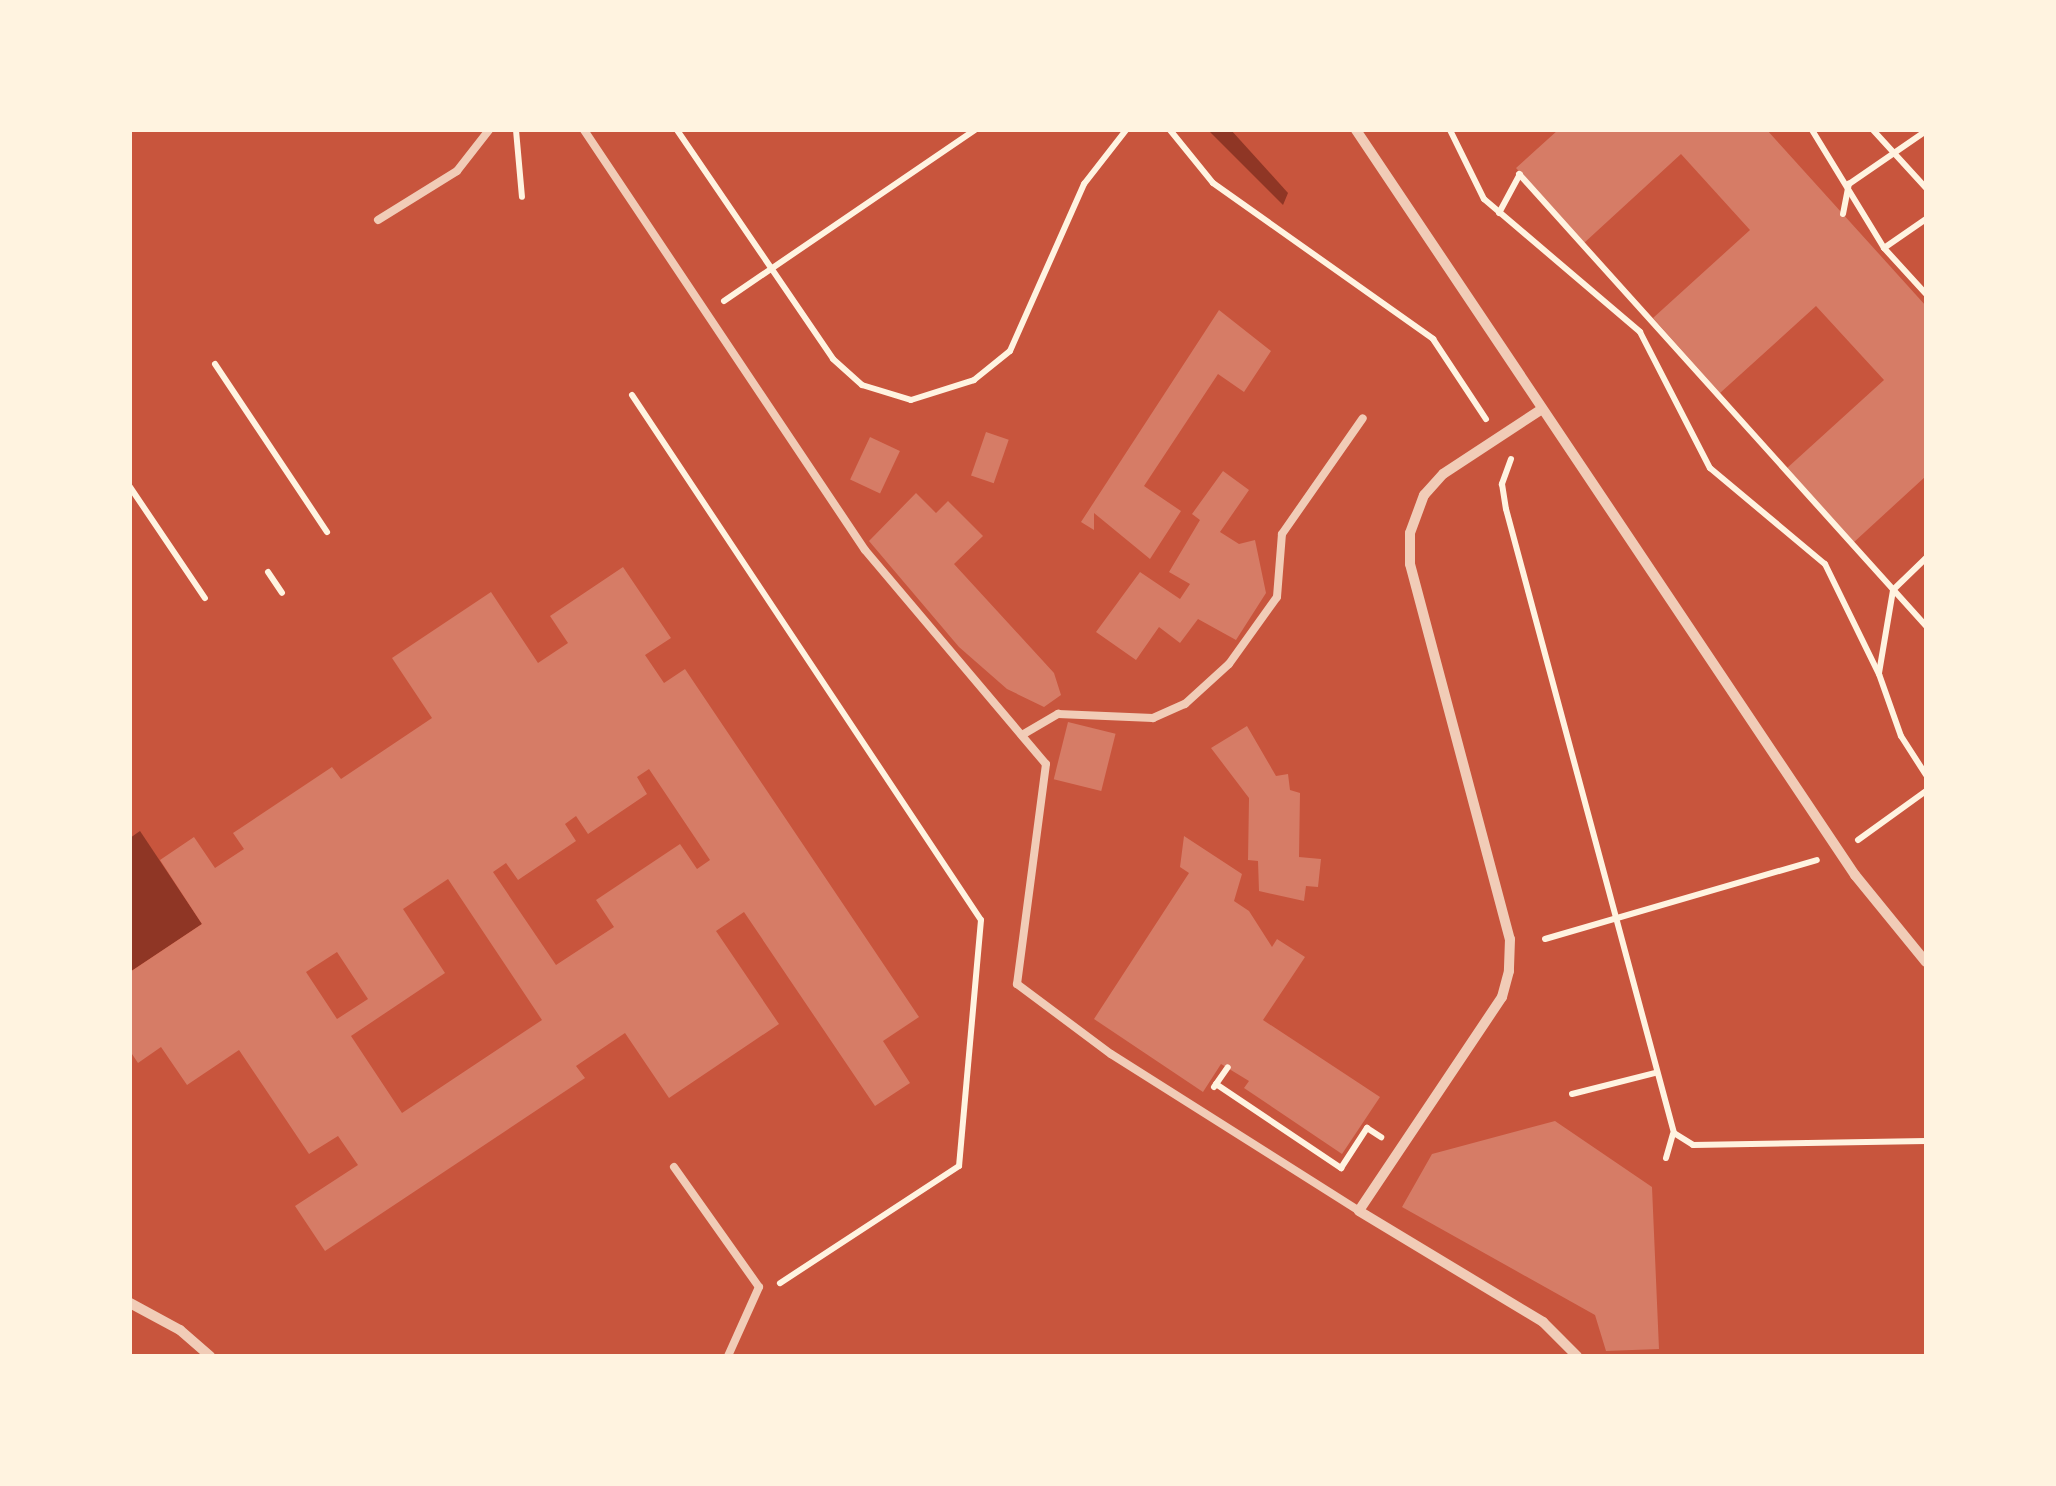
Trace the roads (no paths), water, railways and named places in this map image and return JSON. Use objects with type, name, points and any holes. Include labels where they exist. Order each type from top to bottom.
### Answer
[{"type":"street","points":[[1356,130],[1855,875],[1926,962]]},
{"type":"street","points":[[1542,409],[1442,474],[1424,496],[1410,533],[1410,564],[1510,939],[1502,997],[1359,1211],[1543,1322],[1578,1356]]},
{"type":"street","points":[[130,1304],[210,1356]]},
{"type":"lane","points":[[378,220],[457,171],[489,130]]},
{"type":"lane","points":[[584,130],[866,550],[1046,764],[1017,984],[1111,1054],[1359,1211]]},
{"type":"lane","points":[[1022,735],[1058,714],[1153,718],[1185,704],[1229,664],[1277,598],[1275,566],[1282,534],[1363,418]]},
{"type":"lane","points":[[674,1166],[760,1287],[728,1356]]}]
